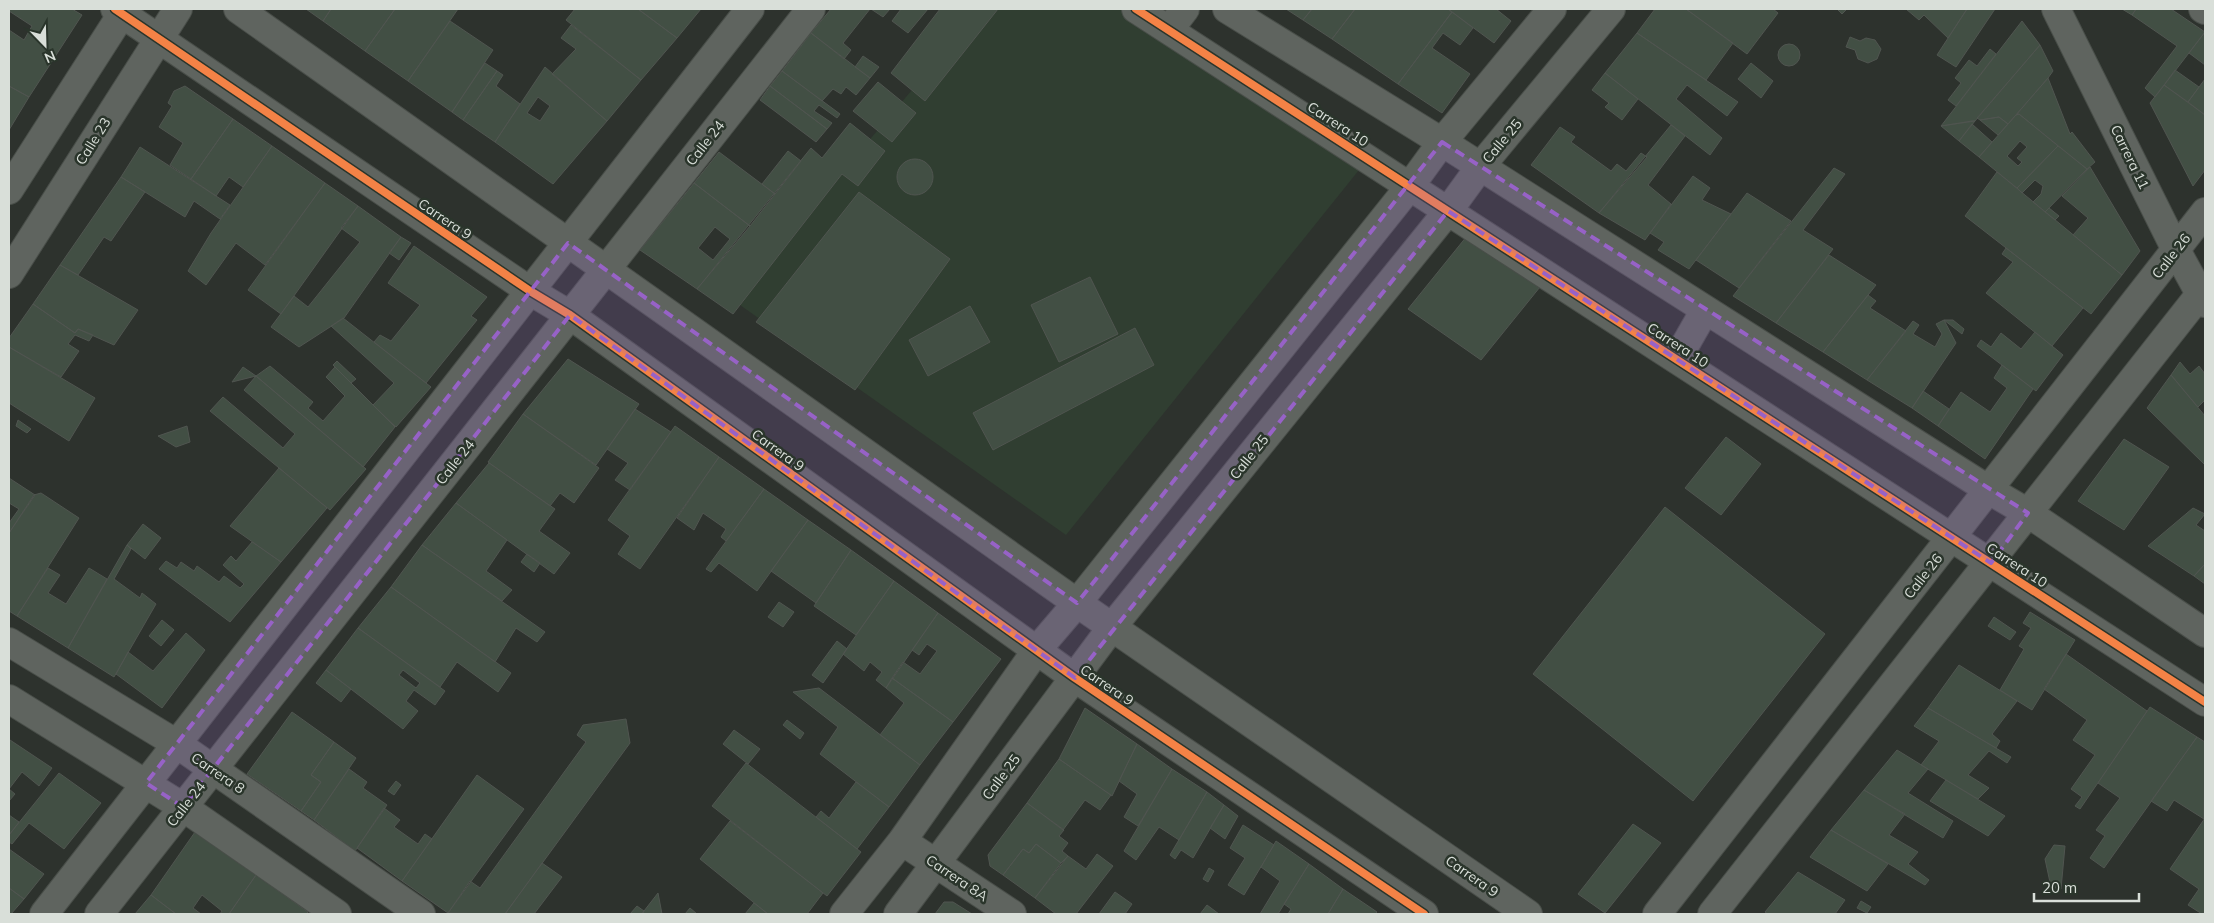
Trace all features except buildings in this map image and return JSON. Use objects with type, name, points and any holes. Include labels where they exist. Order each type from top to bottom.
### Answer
[{"type":"street","name":"Calle 23","points":[[9,274],[178,9]]},
{"type":"street","name":"Carrera 9","points":[[238,9],[1112,627],[1528,914]]},
{"type":"street","points":[[44,914],[750,9]]},
{"type":"street","name":"Calle 24","points":[[99,914],[811,9]]},
{"type":"street","name":"Carrera 10","points":[[1136,9],[1177,19],[1410,186],[2205,702]]},
{"type":"street","points":[[1227,9],[1442,142],[1988,490],[2028,513],[2205,633]]},
{"type":"street","points":[[844,914],[902,841],[1036,651],[1078,603],[1410,186],[1442,142],[1552,9]]},
{"type":"street","name":"Calle 25","points":[[898,914],[1112,627],[1448,211],[1480,166],[1611,9]]},
{"type":"street","name":"Carrera 11","points":[[2056,9],[2176,250],[2203,296]]},
{"type":"street","name":"Carrera 9","points":[[121,10],[158,39],[530,291],[570,315],[1036,651],[1424,914]]},
{"type":"street","points":[[9,190],[121,10]]},
{"type":"street","name":"Calle 26","points":[[1657,914],[2205,212]]},
{"type":"street","points":[[1712,914],[1991,563],[2028,513],[2203,296]]},
{"type":"street","points":[[1677,359],[1705,310]]},
{"type":"street","name":"Carrera 8","points":[[9,642],[177,744],[421,914]]},
{"type":"street","points":[[9,699],[183,807],[337,914]]},
{"type":"street","name":"Carrera 8A","points":[[902,841],[1012,914]]},
{"type":"highlighted area","points":[[1442,142],[2028,513],[1991,563],[1448,211],[1075,678],[570,315],[183,807],[146,783],[568,243],[1077,603]]},
{"type":"shaded area","points":[[981,9],[1120,9],[1367,160],[1066,535],[733,300]]},
{"type":"cycle path","points":[[115,9],[530,291],[570,315],[1075,678],[1424,914]]},
{"type":"cycle path","points":[[1136,9],[2205,702]]}]
